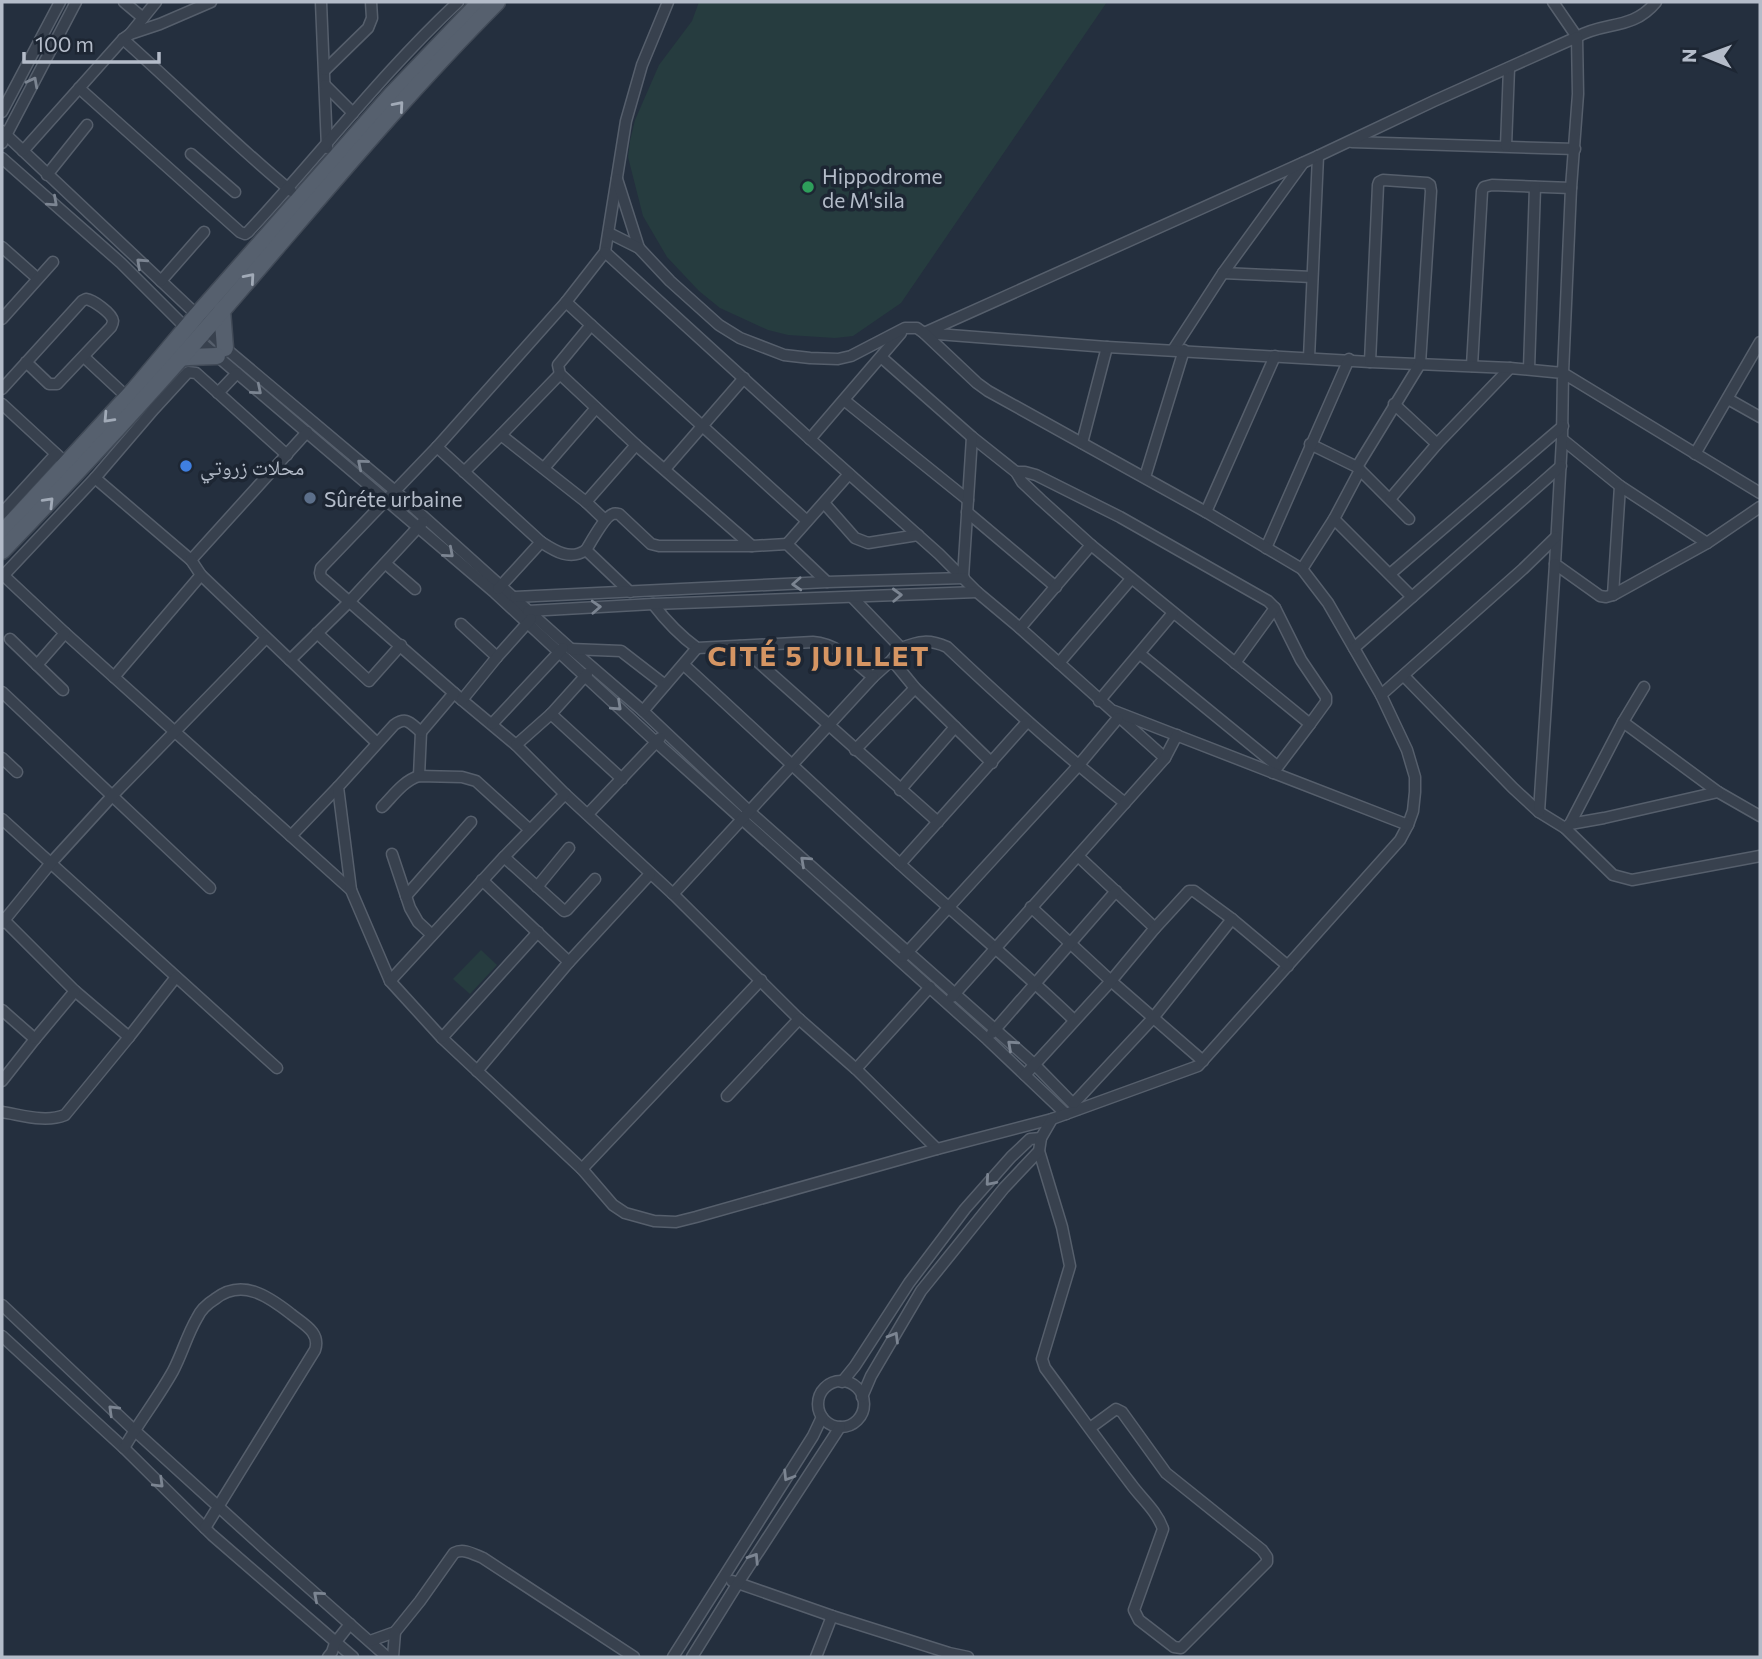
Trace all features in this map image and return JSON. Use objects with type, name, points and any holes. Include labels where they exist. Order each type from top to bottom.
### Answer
[{"type":"main road","points":[[2,551],[73,477],[139,399],[196,328],[294,194],[329,165],[391,95],[453,9],[480,2]]},
{"type":"main road","points":[[2,533],[61,459],[139,399],[179,358],[196,328],[222,310],[326,188],[497,2]]},
{"type":"main road","points":[[179,358],[221,352],[222,310]]},
{"type":"street","points":[[2,112],[60,2],[74,6],[3,136],[23,151],[161,281],[196,328]]},
{"type":"street","points":[[124,2],[143,18]]},
{"type":"street","points":[[23,151],[156,2]]},
{"type":"street","points":[[126,36],[211,2]]},
{"type":"street","points":[[321,2],[329,165]]},
{"type":"street","points":[[325,70],[368,29],[372,18],[371,2]]},
{"type":"street","points":[[668,2],[642,65],[626,121],[605,252],[566,302],[388,501],[321,568],[320,573],[321,577],[492,724],[589,814],[937,1149]]},
{"type":"street","points":[[1539,812],[1561,466],[1571,188],[1578,94],[1577,37],[1553,2]]},
{"type":"street","points":[[925,333],[1592,30],[1628,22],[1642,15],[1656,2]]},
{"type":"street","points":[[79,88],[242,233],[248,232],[294,194],[352,113],[453,9]]},
{"type":"street","points":[[126,36],[260,165],[294,194]]},
{"type":"street","points":[[1506,146],[1509,68]]},
{"type":"street","points":[[325,85],[352,113]]},
{"type":"street","points":[[47,175],[87,125]]},
{"type":"street","points":[[1349,142],[1575,149]]},
{"type":"street","points":[[191,154],[235,192]]},
{"type":"street","points":[[1309,358],[1318,156]]},
{"type":"street","points":[[2,158],[221,352],[395,491],[423,523],[565,649],[593,668],[643,710],[746,816]]},
{"type":"street","points":[[1145,477],[1179,350],[1223,273],[1304,163]]},
{"type":"street","points":[[617,179],[639,248]]},
{"type":"street","points":[[1302,569],[1334,519],[1394,404],[1420,364],[1431,187],[1427,183],[1382,180],[1378,186],[1370,362]]},
{"type":"street","points":[[1472,366],[1484,187],[1571,188]]},
{"type":"street","points":[[1529,369],[1535,187]]},
{"type":"street","points":[[161,281],[204,232]]},
{"type":"street","points":[[609,233],[639,248],[670,281],[719,325],[740,338],[784,355],[838,359],[851,356],[905,328],[917,328],[988,391],[1145,477],[1302,569],[1328,603],[1381,695],[1407,750],[1415,777],[1413,811],[1400,840],[1203,1061],[1193,1068],[1076,1106]]},
{"type":"street","points":[[2,247],[37,278]]},
{"type":"street","points":[[605,252],[918,535],[976,592],[1165,758]]},
{"type":"street","points":[[2,319],[52,262]]},
{"type":"street","points":[[1223,273],[1312,277]]},
{"type":"street","points":[[2,389],[26,362],[82,301],[90,299],[111,317],[112,324],[57,384],[49,384],[26,362]]},
{"type":"street","points":[[566,302],[807,521]]},
{"type":"street","points":[[591,325],[558,365],[559,374],[752,546]]},
{"type":"street","points":[[810,439],[905,328]]},
{"type":"street","points":[[925,333],[1563,373],[1760,493]]},
{"type":"street","points":[[1695,454],[1760,342]]},
{"type":"street","points":[[1082,443],[1107,346]]},
{"type":"street","points":[[221,352],[237,373],[388,501],[423,523]]},
{"type":"street","points":[[1206,512],[1275,356]]},
{"type":"street","points":[[84,357],[139,399]]},
{"type":"street","points":[[881,357],[972,437],[1016,471],[1031,491],[1091,545],[1310,724]]},
{"type":"street","points":[[1266,548],[1349,359]]},
{"type":"street","points":[[1390,499],[1437,444],[1510,368]]},
{"type":"street","points":[[287,455],[196,373],[188,372],[139,399],[95,478],[2,576],[351,890]]},
{"type":"street","points":[[218,393],[237,373]]},
{"type":"street","points":[[464,472],[559,374]]},
{"type":"street","points":[[665,469],[744,378]]},
{"type":"street","points":[[1728,399],[1760,417]]},
{"type":"street","points":[[844,400],[968,500]]},
{"type":"street","points":[[2,404],[61,459],[2,513]]},
{"type":"street","points":[[1394,404],[1437,444]]},
{"type":"street","points":[[544,468],[596,408]]},
{"type":"street","points":[[1390,574],[1563,426]]},
{"type":"street","points":[[191,561],[307,432]]},
{"type":"street","points":[[501,435],[605,520]]},
{"type":"street","points":[[963,578],[972,437]]},
{"type":"street","points":[[1562,439],[1620,486],[1707,543]]},
{"type":"street","points":[[1310,444],[1358,469],[1409,519]]},
{"type":"street","points":[[586,502],[636,445]]},
{"type":"street","points":[[437,447],[541,542],[560,553],[575,555],[586,550],[605,520],[614,513],[619,514],[651,544],[659,546],[787,544],[849,474]]},
{"type":"street","points":[[1354,648],[1561,466]]},
{"type":"street","points":[[1016,471],[1036,475],[1120,517],[1261,595],[1275,608],[1301,660],[1327,699],[1275,770]]},
{"type":"street","points":[[95,478],[191,561],[201,575],[377,743]]},
{"type":"street","points":[[1613,595],[1620,486]]},
{"type":"street","points":[[824,503],[855,538],[861,541],[868,543],[918,535]]},
{"type":"street","points":[[1555,564],[1600,596],[1606,597],[1707,543],[1760,507]]},
{"type":"street","points":[[967,512],[1056,587]]},
{"type":"street","points":[[1334,519],[1412,597]]},
{"type":"street","points":[[290,660],[423,523]]},
{"type":"street","points":[[1381,695],[1556,537]]},
{"type":"street","points":[[498,589],[541,542]]},
{"type":"street","points":[[787,544],[827,582]]},
{"type":"street","points":[[1020,628],[1091,545]]},
{"type":"street","points":[[586,550],[630,592]]},
{"type":"street","points":[[386,564],[415,589]]},
{"type":"street","points":[[114,677],[201,575]]},
{"type":"street","points":[[498,589],[515,597],[963,578]]},
{"type":"street","points":[[1059,663],[1131,579]]},
{"type":"street","points":[[842,582],[847,597],[901,648]]},
{"type":"street","points":[[643,592],[648,604],[697,648],[813,642],[829,644],[873,677]]},
{"type":"street","points":[[419,776],[421,732],[497,657],[530,617],[648,604],[976,592]]},
{"type":"street","points":[[515,597],[530,617]]},
{"type":"street","points":[[1235,663],[1275,608]]},
{"type":"street","points":[[1099,701],[1172,613]]},
{"type":"street","points":[[461,624],[497,657]]},
{"type":"street","points":[[37,665],[65,633]]},
{"type":"street","points":[[317,634],[369,681],[401,645]]},
{"type":"street","points":[[130,1037],[75,990],[3,920],[113,795],[266,638]]},
{"type":"street","points":[[10,639],[63,690]]},
{"type":"street","points":[[673,894],[873,677],[901,648],[915,642],[936,642],[947,648],[1027,722],[1125,803]]},
{"type":"street","points":[[740,646],[937,822]]},
{"type":"street","points":[[643,710],[697,648]]},
{"type":"street","points":[[565,649],[585,677],[656,742],[746,816],[904,956],[955,994],[1034,1064],[1076,1106]]},
{"type":"street","points":[[492,724],[565,649],[621,651],[665,685]]},
{"type":"street","points":[[1140,654],[1275,770]]},
{"type":"street","points":[[892,660],[915,688],[992,763]]},
{"type":"street","points":[[684,665],[1074,1020]]},
{"type":"street","points":[[516,746],[551,714],[593,668]]},
{"type":"street","points":[[1404,676],[1513,788],[1539,812],[1567,826],[1613,875],[1632,880],[1760,856]]},
{"type":"street","points":[[1567,826],[1644,687]]},
{"type":"street","points":[[855,750],[915,688]]},
{"type":"street","points":[[2,692],[211,888]]},
{"type":"street","points":[[1110,710],[1275,770],[1408,825]]},
{"type":"street","points":[[551,714],[622,779]]},
{"type":"street","points":[[904,956],[1078,766],[1118,718]]},
{"type":"street","points":[[292,836],[394,725],[401,720],[408,721],[421,732]]},
{"type":"street","points":[[900,864],[1027,722]]},
{"type":"street","points":[[1623,722],[1718,792],[1760,816]]},
{"type":"street","points":[[900,790],[955,727]]},
{"type":"street","points":[[589,814],[666,732]]},
{"type":"street","points":[[947,1003],[1165,758],[1177,735]]},
{"type":"street","points":[[2,758],[18,772]]},
{"type":"street","points":[[382,807],[405,782],[419,776],[462,777],[476,782],[530,830]]},
{"type":"street","points":[[338,787],[351,890],[390,981],[442,1038],[582,1169],[613,1205],[625,1213],[654,1222],[676,1222],[1066,1114],[1153,1018],[1232,919]]},
{"type":"street","points":[[1567,826],[1718,792]]},
{"type":"street","points":[[390,981],[565,794]]},
{"type":"street","points":[[2,819],[277,1068]]},
{"type":"street","points":[[406,896],[471,822]]},
{"type":"street","points":[[537,887],[569,848]]},
{"type":"street","points":[[392,854],[418,922],[432,935]]},
{"type":"street","points":[[1078,856],[1155,928]]},
{"type":"street","points":[[504,857],[564,911],[595,879]]},
{"type":"street","points":[[477,1071],[569,962],[650,874]]},
{"type":"street","points":[[482,880],[569,962]]},
{"type":"street","points":[[987,1039],[1116,891]]},
{"type":"street","points":[[1025,1075],[1191,891],[1232,919],[1288,966]]},
{"type":"street","points":[[1031,907],[1203,1061]]},
{"type":"street","points":[[442,1038],[538,932]]},
{"type":"street","points":[[904,956],[930,987],[1066,1114]]},
{"type":"street","points":[[2,1112],[48,1119],[65,1115],[176,977]]},
{"type":"street","points":[[582,1169],[761,980]]},
{"type":"street","points":[[856,1069],[930,987]]},
{"type":"street","points":[[2,1081],[75,990]]},
{"type":"street","points":[[2,1010],[35,1039]]},
{"type":"street","points":[[727,1096],[799,1019]]},
{"type":"street","points":[[1052,1119],[1041,1138],[1039,1151],[1062,1227],[1070,1266],[1042,1359],[1045,1368],[1162,1525],[1163,1529],[1134,1609],[1139,1620],[1174,1647],[1181,1648],[1267,1562],[1267,1557],[1262,1550],[1166,1474],[1122,1412],[1116,1409],[1090,1428]]},
{"type":"street","points":[[842,1382],[909,1283],[965,1209],[1030,1139],[1041,1138]]},
{"type":"street","points":[[862,1397],[871,1376],[921,1292],[1004,1188],[1039,1151]]},
{"type":"street","points":[[124,1448],[174,1370],[197,1316],[204,1307],[222,1294],[241,1288],[251,1290],[281,1306],[312,1330],[317,1340],[315,1350],[205,1528]]},
{"type":"street","points":[[2,1305],[134,1430],[387,1657]]},
{"type":"street","points":[[2,1336],[124,1448],[332,1652],[353,1657]]},
{"type":"street","points":[[673,1657],[813,1436],[822,1417],[819,1401],[823,1391],[831,1384],[842,1382],[857,1388],[862,1397],[863,1408],[859,1418],[851,1425],[840,1427],[830,1424],[822,1417]]},
{"type":"street","points":[[692,1657],[840,1427]]},
{"type":"street","points":[[370,1641],[395,1632],[454,1553],[464,1551],[483,1558],[634,1657]]},
{"type":"street","points":[[723,1577],[949,1655],[968,1657]]},
{"type":"street","points":[[816,1657],[832,1616]]},
{"type":"street","points":[[332,1652],[350,1624]]},
{"type":"street","points":[[393,1657],[395,1632]]},
{"type":"green space","name":"Hippodrome de M'sila","points":[[699,2],[1107,2],[901,303],[853,336],[835,338],[788,335],[768,330],[720,308],[699,291],[667,257],[643,216],[628,157],[635,120],[659,65],[692,21]]},
{"type":"green space","points":[[481,950],[497,965],[470,994],[453,979]]},
{"type":"place","name":"Hippodrome de M'sila","points":[[808,187]]},
{"type":"place","name":"محلات زروتي","points":[[186,466]]},
{"type":"place","name":"Sûréte urbaine","points":[[310,498]]},
{"type":"district","name":"CITÉ 5 JUILLET","points":[[819,655]]}]
